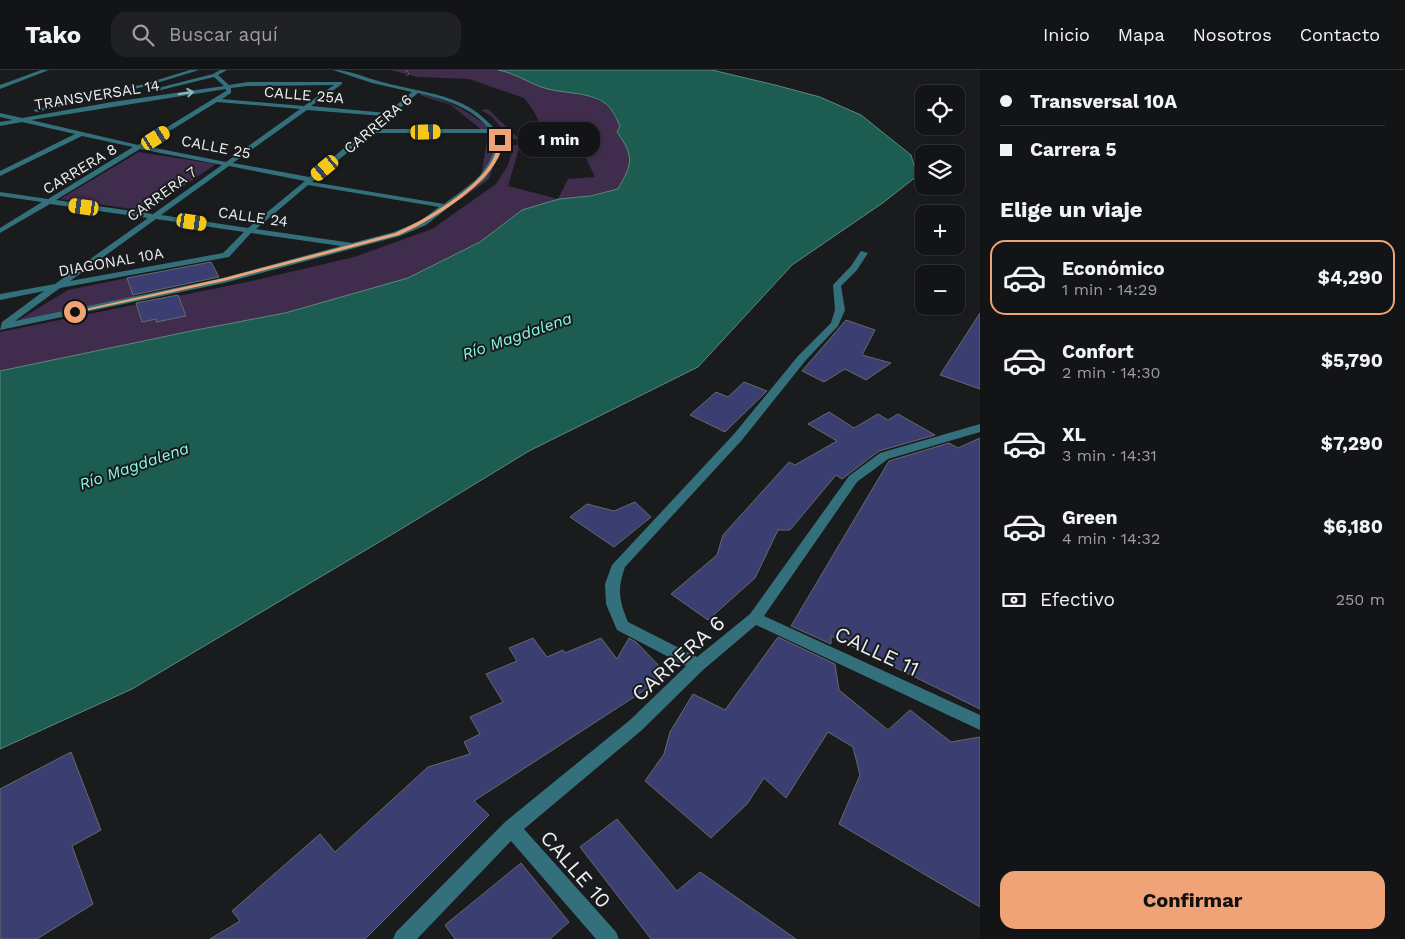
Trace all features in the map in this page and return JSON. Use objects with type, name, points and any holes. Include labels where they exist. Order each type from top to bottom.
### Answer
[{"type":"street","points":[[0,86],[46,70]]},
{"type":"street","name":"TRANSVERSAL 14","points":[[10,117],[145,85],[196,70]]},
{"type":"street","points":[[10,117],[172,86],[215,75],[224,70]]},
{"type":"street","points":[[0,327],[224,280],[397,234],[423,222],[483,178],[496,157],[500,140],[487,120],[472,109],[450,100],[336,70]]},
{"type":"street","points":[[215,75],[228,86]]},
{"type":"street","name":"TRANSVERSAL 14","points":[[0,124],[228,86],[340,83],[369,80]]},
{"type":"street","name":"CARRERA 7","points":[[0,327],[340,83]]},
{"type":"street","name":"CARRERA 8","points":[[0,231],[218,100],[229,92],[228,86]]},
{"type":"street","name":"CARRERA 6","points":[[226,255],[249,231],[417,91]]},
{"type":"street","name":"CALLE 25A","points":[[218,100],[388,115]]},
{"type":"street","name":"CALLE 25","points":[[0,117],[10,117],[140,147],[228,163],[308,182],[444,206]]},
{"type":"street","points":[[369,131],[495,131]]},
{"type":"street","points":[[0,174],[80,134]]},
{"type":"street","name":"CALLE 24","points":[[0,194],[354,246]]},
{"type":"street","points":[[698,665],[622,626],[613,604],[612,584],[619,564],[738,436],[802,358],[835,324],[840,310],[837,285],[854,268],[864,253]]},
{"type":"street","name":"DIAGONAL 10A","points":[[0,296],[226,255]]},
{"type":"street","name":"CARRERA 6","points":[[403,939],[511,828],[636,725],[698,665],[755,618],[853,479],[884,456],[980,428]]},
{"type":"street","name":"CALLE 11","points":[[755,618],[980,723]]},
{"type":"street","name":"CALLE 10","points":[[511,828],[608,939]]},
{"type":"path","points":[[406,70],[408,74]]},
{"type":"shaded area","points":[[390,70],[498,70],[509,72],[541,87],[590,97],[606,104],[612,111],[620,126],[617,132],[629,154],[629,167],[618,189],[522,210],[480,242],[409,278],[285,313],[0,371],[0,332],[252,281],[354,257],[432,229],[496,184],[508,165],[514,145],[520,145],[508,186],[558,199],[568,179],[595,177],[577,140],[547,136],[524,98],[469,79],[418,77]]},
{"type":"shaded area","points":[[423,94],[460,108],[493,130],[483,131],[451,105],[419,95]]},
{"type":"shaded area","points":[[488,109],[519,139],[511,139],[491,116],[481,110]]},
{"type":"shaded area","points":[[488,135],[498,135],[499,150],[489,179],[460,200],[455,198],[481,176]]},
{"type":"shaded area","points":[[139,152],[216,164],[147,211],[60,199]]},
{"type":"shaded area","points":[[127,278],[134,297],[14,323],[68,290]]},
{"type":"water","name":"Río Magdalena","points":[[498,70],[712,70],[775,85],[820,97],[861,115],[911,155],[915,178],[884,202],[792,265],[698,367],[529,451],[132,689],[0,749],[0,371],[285,313],[408,278],[480,242],[522,210],[559,199],[590,196],[618,189],[629,167],[630,160],[627,148],[617,132],[620,126],[614,113],[607,105],[590,96],[541,87]]},
{"type":"building","points":[[211,262],[219,277],[133,295],[127,278]]},
{"type":"building","points":[[178,295],[186,316],[156,322],[156,319],[142,322],[136,303]]},
{"type":"building","points":[[980,313],[980,389],[940,375]]},
{"type":"building","points":[[846,320],[875,330],[862,355],[891,363],[866,380],[845,369],[824,382],[802,371]]},
{"type":"building","points":[[744,382],[767,391],[725,432],[690,415],[716,392],[728,397]]},
{"type":"building","points":[[829,412],[854,428],[878,414],[888,420],[898,414],[935,435],[879,451],[842,479],[836,475],[790,530],[778,530],[755,578],[708,620],[671,594],[717,555],[723,535],[789,462],[795,465],[837,441],[808,424]]},
{"type":"building","points":[[980,438],[980,709],[831,636],[831,644],[791,626],[889,461],[949,443],[958,448]]},
{"type":"building","points":[[635,502],[651,517],[614,547],[570,517],[587,504],[614,511]]},
{"type":"building","points":[[778,637],[835,664],[839,690],[888,730],[910,710],[951,742],[980,737],[980,907],[839,824],[860,775],[853,747],[828,732],[786,798],[764,778],[747,804],[711,838],[645,781],[664,754],[670,732],[693,694],[725,710]]},
{"type":"building","points":[[533,638],[547,657],[563,650],[565,653],[601,638],[617,659],[629,638],[636,642],[668,675],[474,801],[489,815],[365,939],[210,939],[240,921],[232,911],[320,834],[335,852],[428,767],[470,754],[464,742],[480,734],[470,717],[503,702],[486,674],[517,661],[509,648]]},
{"type":"building","points":[[71,752],[101,830],[72,846],[93,904],[37,939],[0,939],[0,789]]},
{"type":"building","points":[[617,819],[677,891],[700,872],[796,939],[651,939],[580,847]]},
{"type":"building","points":[[521,863],[569,922],[550,939],[455,939],[445,925]]},
{"type":"route","points":[[75,312],[224,280],[397,234],[423,222],[483,178],[496,157],[500,140]]}]
